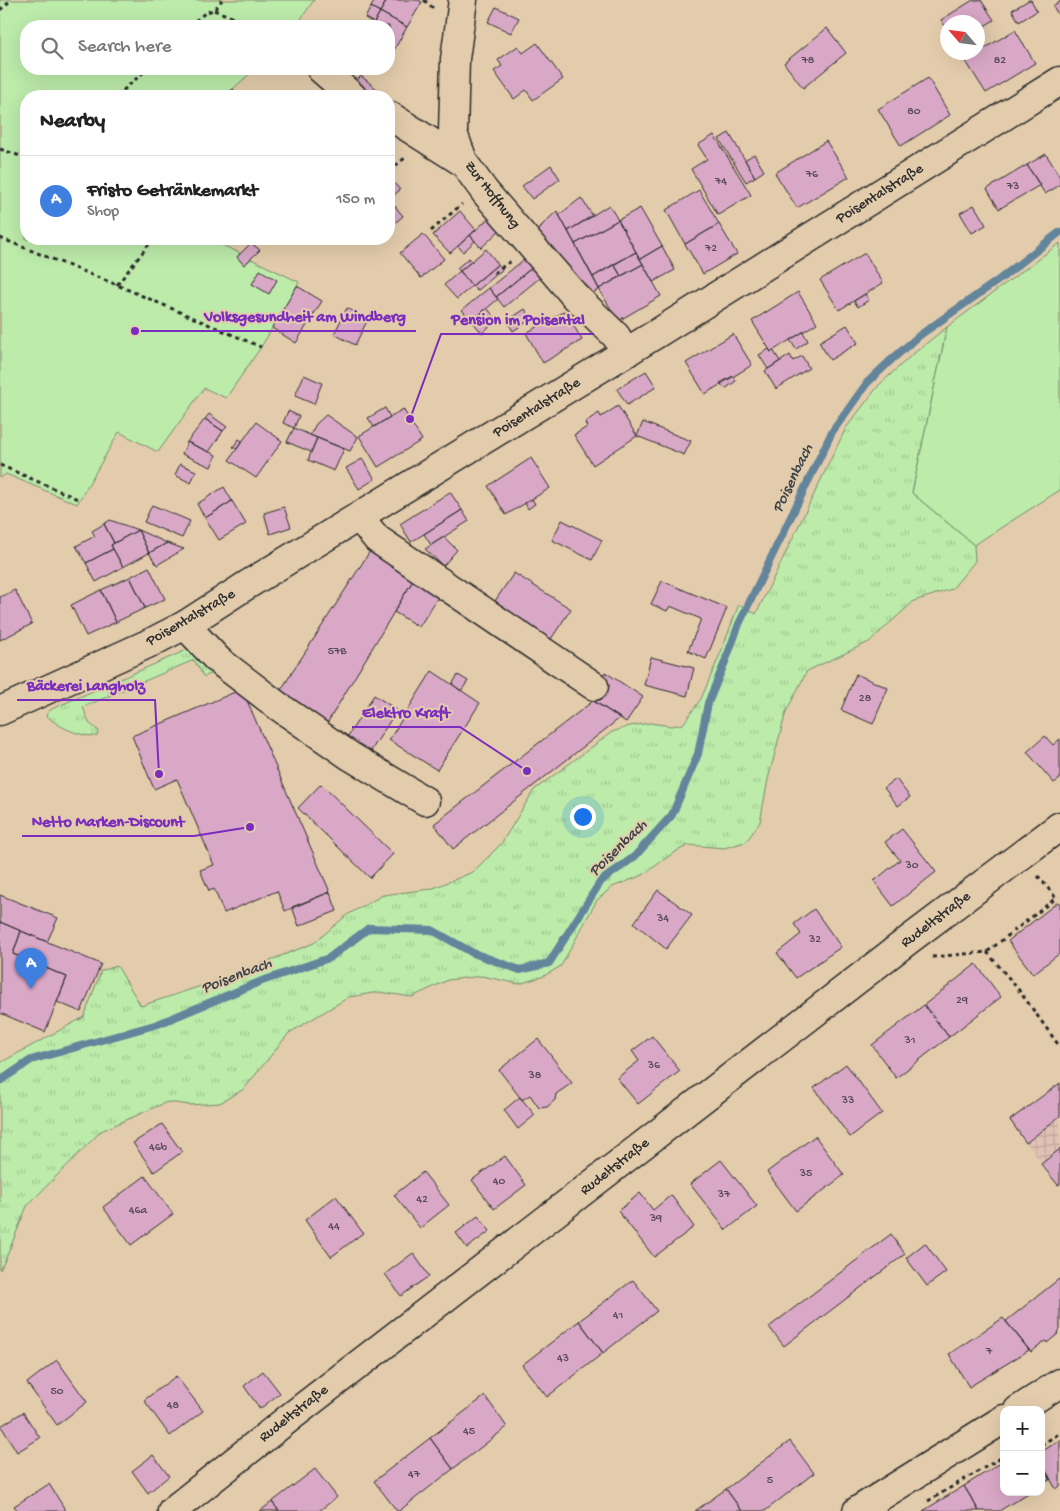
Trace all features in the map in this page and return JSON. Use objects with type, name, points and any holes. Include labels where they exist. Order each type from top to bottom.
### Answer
[{"type":"street","name":"Zur Hoffnung","points":[[463,0],[455,59],[453,133],[464,163],[482,188],[574,295],[616,336],[626,353]]},
{"type":"street","points":[[328,75],[345,90]]},
{"type":"street","name":"Poisentalstraße","points":[[0,711],[152,642],[185,625],[626,353],[1060,81]]},
{"type":"street","points":[[395,120],[464,163]]},
{"type":"street","points":[[360,517],[377,539],[594,686]]},
{"type":"street","points":[[185,625],[218,660],[278,706],[350,756],[425,801]]},
{"type":"street","name":"Rudeltstraße","points":[[172,1511],[279,1426],[906,942],[1060,826]]},
{"type":"street","points":[[1024,1406],[1060,1383]]},
{"type":"street","points":[[857,1511],[1000,1422]]},
{"type":"path","points":[[0,10],[11,0]]},
{"type":"path","points":[[214,10],[222,0]]},
{"type":"path","points":[[424,0],[434,9]]},
{"type":"path","points":[[196,20],[206,12],[214,10],[239,20]]},
{"type":"path","points":[[124,90],[140,75]]},
{"type":"path","points":[[0,149],[20,156]]},
{"type":"path","points":[[395,166],[410,153]]},
{"type":"path","points":[[430,231],[482,188]]},
{"type":"path","points":[[0,238],[117,285],[261,347]]},
{"type":"path","points":[[117,285],[148,245]]},
{"type":"path","points":[[494,273],[504,265]]},
{"type":"path","points":[[0,466],[80,500]]},
{"type":"path","points":[[906,942],[926,958],[987,952],[1056,898],[1045,885]]},
{"type":"path","points":[[987,952],[1018,989],[1060,1047]]},
{"type":"path","points":[[1045,1442],[1060,1433]]},
{"type":"path","points":[[925,1502],[1000,1458]]},
{"type":"shaded area","points":[[1060,1083],[1060,1184],[1058,1185],[1010,1120]]},
{"type":"green space","points":[[0,0],[314,0],[300,20],[20,20],[20,75],[248,75],[232,90],[20,90],[20,245],[222,245],[240,253],[237,257],[244,265],[251,259],[299,282],[261,347],[226,398],[204,388],[158,452],[119,432],[77,504],[6,474],[0,478]]},
{"type":"green space","points":[[1060,243],[1060,490],[974,545],[912,493],[947,327]]},
{"type":"green space","points":[[947,327],[912,493],[974,545],[975,561],[952,589],[914,601],[869,642],[807,671],[786,712],[768,779],[760,822],[746,842],[724,848],[689,845],[673,853],[643,875],[612,887],[597,900],[561,966],[544,976],[519,984],[482,976],[448,980],[412,997],[379,992],[349,997],[289,1033],[244,1089],[220,1103],[190,1105],[167,1102],[101,1131],[27,1206],[0,1270],[0,1063],[84,1017],[101,971],[117,966],[141,1006],[222,979],[314,943],[347,915],[383,895],[431,889],[473,872],[501,844],[534,790],[612,732],[630,726],[650,723],[671,726],[683,724],[701,699],[739,604],[756,614],[846,428],[879,385],[913,354]]},
{"type":"green space","points":[[189,649],[222,668],[204,677],[194,660],[83,707],[89,723],[99,731],[97,736],[84,735],[70,730],[46,715],[54,708]]},
{"type":"building","points":[[375,0],[387,0],[380,12],[371,7]]},
{"type":"building","points":[[387,0],[418,0],[422,2],[407,27],[380,12]]},
{"type":"building","points":[[973,0],[981,0],[994,20],[985,26],[985,15],[949,15]]},
{"type":"building","points":[[1031,0],[1037,11],[1019,22],[1012,10]]},
{"type":"building","points":[[1060,1],[1060,18],[1053,6]]},
{"type":"building","points":[[371,7],[380,12],[376,20],[365,18]]},
{"type":"building","points":[[496,7],[519,18],[511,33],[488,22]]},
{"type":"building","points":[[380,12],[394,20],[375,20]]},
{"type":"building","points":[[395,20],[407,27],[395,48]]},
{"type":"building","points":[[827,28],[846,53],[803,88],[784,63]]},
{"type":"building","points":[[1015,30],[1035,63],[986,93],[965,60],[985,60],[985,48]]},
{"type":"building","points":[[537,43],[563,79],[533,100],[526,90],[514,99],[494,71],[502,66],[498,60],[518,46],[523,53]]},
{"type":"building","points":[[361,76],[378,90],[355,90],[351,87]]},
{"type":"building","points":[[928,78],[950,115],[901,146],[878,109]]},
{"type":"building","points":[[729,133],[755,177],[746,182],[719,139]]},
{"type":"building","points":[[714,135],[751,195],[718,215],[691,169],[707,159],[698,145]]},
{"type":"building","points":[[826,141],[849,177],[797,208],[775,173]]},
{"type":"building","points":[[754,154],[764,171],[755,177],[745,160]]},
{"type":"building","points":[[1046,154],[1060,177],[1060,185],[1045,194],[1027,165]]},
{"type":"building","points":[[551,165],[560,179],[532,199],[522,186]]},
{"type":"building","points":[[1027,165],[1040,185],[999,209],[987,189]]},
{"type":"building","points":[[395,184],[400,190],[395,194]]},
{"type":"building","points":[[699,190],[719,224],[685,244],[666,210]]},
{"type":"building","points":[[581,198],[593,216],[568,231],[559,215]]},
{"type":"building","points":[[609,205],[618,220],[575,244],[568,231]]},
{"type":"building","points":[[974,205],[986,225],[972,233],[960,213]]},
{"type":"building","points":[[395,206],[403,216],[395,223]]},
{"type":"building","points":[[640,208],[662,246],[640,259],[618,220]]},
{"type":"building","points":[[460,211],[476,230],[450,253],[433,235]]},
{"type":"building","points":[[557,211],[599,289],[586,298],[537,235],[542,225]]},
{"type":"building","points":[[489,218],[500,230],[481,248],[470,235]]},
{"type":"building","points":[[618,220],[636,252],[593,277],[575,244]]},
{"type":"building","points":[[719,224],[737,254],[703,274],[685,244]]},
{"type":"building","points":[[423,234],[444,259],[421,278],[400,253]]},
{"type":"building","points":[[470,235],[475,241],[463,252],[458,246]]},
{"type":"building","points":[[249,245],[254,245],[260,250],[244,265],[237,257]]},
{"type":"building","points":[[662,246],[675,270],[653,282],[640,259]]},
{"type":"building","points":[[486,249],[498,264],[472,286],[460,271]]},
{"type":"building","points":[[636,252],[643,264],[621,276],[614,264]]},
{"type":"building","points":[[865,253],[883,283],[839,310],[820,280]]},
{"type":"building","points":[[527,257],[534,266],[496,297],[489,288]]},
{"type":"building","points":[[469,258],[472,261],[460,271],[457,268]]},
{"type":"building","points":[[498,264],[503,269],[477,291],[472,286]]},
{"type":"building","points":[[614,264],[621,276],[599,289],[593,277]]},
{"type":"building","points":[[643,264],[661,296],[618,321],[599,289]]},
{"type":"building","points":[[534,266],[542,276],[504,307],[496,297]]},
{"type":"building","points":[[260,270],[277,280],[269,294],[252,284]]},
{"type":"building","points":[[460,271],[472,286],[457,299],[444,285]]},
{"type":"building","points":[[297,286],[322,301],[296,343],[272,328]]},
{"type":"building","points":[[489,288],[498,299],[472,321],[462,310]]},
{"type":"building","points":[[798,292],[817,323],[771,352],[752,321]]},
{"type":"building","points":[[865,294],[869,300],[858,307],[854,301]]},
{"type":"building","points":[[347,308],[368,319],[355,345],[334,334]]},
{"type":"building","points":[[487,308],[497,320],[482,333],[472,321]]},
{"type":"building","points":[[525,309],[531,319],[513,331],[507,321]]},
{"type":"building","points":[[565,311],[582,340],[543,363],[526,333]]},
{"type":"building","points":[[847,325],[858,343],[830,360],[819,342]]},
{"type":"building","points":[[803,332],[808,341],[796,349],[790,340]]},
{"type":"building","points":[[733,334],[752,365],[705,394],[686,363]]},
{"type":"building","points":[[769,349],[771,352],[773,350],[780,361],[768,369],[759,355]]},
{"type":"building","points":[[790,355],[793,361],[802,356],[809,368],[776,389],[765,371]]},
{"type":"building","points":[[646,371],[656,387],[627,405],[617,389]]},
{"type":"building","points":[[304,375],[322,383],[314,404],[295,396]]},
{"type":"building","points":[[733,376],[736,381],[725,389],[720,383]]},
{"type":"building","points":[[618,406],[637,436],[593,465],[574,435],[587,427],[585,423],[591,418],[599,413],[601,417]]},
{"type":"building","points":[[385,408],[390,417],[374,427],[368,418]]},
{"type":"building","points":[[403,409],[422,440],[378,467],[359,436]]},
{"type":"building","points":[[288,411],[299,416],[294,428],[283,423]]},
{"type":"building","points":[[209,414],[227,427],[223,431],[205,419]]},
{"type":"building","points":[[326,415],[358,437],[350,451],[310,435],[316,424]]},
{"type":"building","points":[[205,419],[223,431],[209,452],[187,442]]},
{"type":"building","points":[[256,422],[282,441],[256,478],[229,460]]},
{"type":"building","points":[[643,422],[691,441],[684,455],[637,436]]},
{"type":"building","points":[[294,428],[317,438],[311,452],[287,442]]},
{"type":"building","points":[[317,438],[344,449],[334,471],[308,460]]},
{"type":"building","points":[[239,439],[242,441],[237,449],[233,447]]},
{"type":"building","points":[[187,442],[216,455],[211,467],[182,454]]},
{"type":"building","points":[[531,458],[550,488],[506,515],[488,486]]},
{"type":"building","points":[[362,459],[375,479],[359,489],[346,468]]},
{"type":"building","points":[[180,464],[196,471],[191,483],[175,475]]},
{"type":"building","points":[[224,487],[232,501],[205,518],[197,504]]},
{"type":"building","points":[[450,492],[462,510],[411,542],[400,524]]},
{"type":"building","points":[[532,499],[535,504],[528,509],[525,503]]},
{"type":"building","points":[[232,501],[246,524],[219,540],[205,518]]},
{"type":"building","points":[[152,505],[190,521],[182,538],[144,522]]},
{"type":"building","points":[[284,507],[291,527],[270,534],[264,513]]},
{"type":"building","points":[[462,510],[469,521],[431,545],[424,534]]},
{"type":"building","points":[[110,520],[138,530],[114,543],[104,524]]},
{"type":"building","points":[[562,520],[602,540],[592,560],[552,540]]},
{"type":"building","points":[[104,524],[114,543],[111,545],[113,549],[86,563],[76,546],[95,536],[92,531]]},
{"type":"building","points":[[138,530],[149,553],[123,567],[111,545]]},
{"type":"building","points":[[138,530],[167,543],[149,553]]},
{"type":"building","points":[[444,537],[457,550],[443,566],[425,549]]},
{"type":"building","points":[[167,543],[184,549],[157,565],[149,553]]},
{"type":"building","points":[[372,548],[415,577],[326,725],[279,693]]},
{"type":"building","points":[[113,549],[123,567],[96,582],[86,563]]},
{"type":"building","points":[[149,567],[165,599],[145,608],[130,577]]},
{"type":"building","points":[[514,573],[571,609],[549,642],[507,615],[510,611],[495,601]]},
{"type":"building","points":[[130,577],[145,608],[116,622],[101,590]]},
{"type":"building","points":[[415,577],[440,594],[419,627],[394,612]]},
{"type":"building","points":[[662,581],[727,608],[706,659],[688,651],[701,619],[670,606],[667,611],[651,604]]},
{"type":"building","points":[[15,590],[32,624],[0,640],[0,597]]},
{"type":"building","points":[[101,590],[116,622],[86,636],[71,605]]},
{"type":"building","points":[[651,657],[694,668],[687,696],[644,685]]},
{"type":"building","points":[[432,671],[480,703],[437,770],[389,740]]},
{"type":"building","points":[[605,672],[643,697],[626,722],[588,697]]},
{"type":"building","points":[[856,674],[888,688],[873,724],[841,710]]},
{"type":"building","points":[[458,675],[468,681],[461,691],[452,684]]},
{"type":"building","points":[[242,689],[330,892],[285,911],[277,891],[224,913],[214,889],[209,891],[200,870],[214,865],[177,779],[154,789],[132,736]]},
{"type":"building","points":[[374,695],[397,710],[369,754],[346,739]]},
{"type":"building","points":[[593,701],[620,718],[453,849],[434,824]]},
{"type":"building","points":[[1045,736],[1053,745],[1060,739],[1060,779],[1054,783],[1027,752]]},
{"type":"building","points":[[896,779],[910,797],[898,806],[884,788]]},
{"type":"building","points":[[321,784],[393,854],[370,878],[298,808]]},
{"type":"building","points":[[902,829],[936,872],[893,906],[874,881],[900,860],[885,842]]},
{"type":"building","points":[[658,890],[692,915],[666,949],[634,923]]},
{"type":"building","points":[[330,892],[337,911],[299,926],[292,907]]},
{"type":"building","points":[[0,895],[58,918],[47,942],[0,922]]},
{"type":"building","points":[[1058,902],[1060,904],[1060,953],[1033,974],[1008,941]]},
{"type":"building","points":[[814,909],[841,947],[796,978],[777,953],[801,934],[794,924]]},
{"type":"building","points":[[0,922],[21,931],[13,954],[67,977],[45,1032],[0,1013]]},
{"type":"building","points":[[21,931],[101,964],[81,1012],[57,1002],[67,977],[13,954]]},
{"type":"building","points":[[976,964],[1001,997],[949,1037],[924,1005]]},
{"type":"building","points":[[924,1005],[949,1037],[896,1078],[872,1045]]},
{"type":"building","points":[[652,1036],[680,1071],[638,1104],[617,1078],[639,1061],[632,1051]]},
{"type":"building","points":[[538,1039],[572,1083],[556,1094],[555,1100],[547,1107],[539,1108],[530,1095],[522,1100],[499,1070]]},
{"type":"building","points":[[846,1064],[882,1113],[850,1137],[814,1088]]},
{"type":"building","points":[[1060,1083],[1060,1116],[1026,1143],[1010,1120]]},
{"type":"building","points":[[520,1097],[535,1115],[518,1129],[504,1110]]},
{"type":"building","points":[[162,1124],[182,1152],[154,1172],[133,1143]]},
{"type":"building","points":[[815,1136],[844,1175],[796,1211],[767,1172]]},
{"type":"building","points":[[1060,1149],[1060,1184],[1058,1185],[1041,1164]]},
{"type":"building","points":[[505,1156],[526,1185],[494,1209],[472,1180]]},
{"type":"building","points":[[721,1160],[757,1206],[726,1230],[690,1184]]},
{"type":"building","points":[[423,1172],[449,1205],[420,1228],[394,1195]]},
{"type":"building","points":[[145,1176],[173,1214],[131,1245],[103,1207]]},
{"type":"building","points":[[640,1193],[653,1210],[671,1195],[694,1227],[654,1257],[618,1211]]},
{"type":"building","points":[[336,1196],[363,1233],[331,1257],[305,1220]]},
{"type":"building","points":[[478,1216],[490,1231],[467,1248],[456,1233]]},
{"type":"building","points":[[891,1234],[905,1254],[784,1346],[769,1327]]},
{"type":"building","points":[[925,1243],[946,1272],[927,1286],[906,1258]]},
{"type":"building","points":[[413,1253],[429,1276],[401,1296],[385,1274]]},
{"type":"building","points":[[1059,1279],[1059,1333],[1047,1343],[1046,1341],[1031,1352],[1006,1321]]},
{"type":"building","points":[[633,1280],[657,1311],[603,1353],[579,1321]]},
{"type":"building","points":[[1003,1318],[1029,1350],[969,1387],[949,1354]]},
{"type":"building","points":[[579,1321],[603,1353],[547,1397],[522,1365]]},
{"type":"building","points":[[57,1360],[87,1402],[57,1425],[27,1383]]},
{"type":"building","points":[[263,1371],[280,1393],[260,1409],[244,1386]]},
{"type":"building","points":[[176,1376],[203,1411],[170,1436],[144,1400]]},
{"type":"building","points":[[485,1396],[507,1427],[453,1469],[430,1438]]},
{"type":"building","points":[[23,1412],[40,1438],[17,1452],[1,1426]]},
{"type":"building","points":[[430,1438],[453,1469],[397,1511],[374,1481]]},
{"type":"building","points":[[1060,1440],[1060,1486],[1056,1489],[1045,1470],[1045,1449]]},
{"type":"building","points":[[790,1441],[814,1473],[765,1511],[742,1511],[726,1489]]},
{"type":"building","points":[[153,1455],[169,1476],[148,1493],[132,1471]]},
{"type":"building","points":[[1000,1464],[1000,1496],[1023,1496],[999,1511],[979,1511],[964,1486]]},
{"type":"building","points":[[315,1469],[337,1497],[319,1511],[279,1511],[272,1502]]},
{"type":"building","points":[[1045,1469],[1051,1479],[1045,1483]]},
{"type":"building","points":[[49,1484],[66,1511],[18,1511],[14,1506]]},
{"type":"building","points":[[964,1486],[979,1511],[923,1511],[931,1506]]},
{"type":"building","points":[[726,1489],[742,1511],[695,1511]]},
{"type":"building","points":[[272,1502],[279,1511],[260,1511]]},
{"type":"waterway","name":"Poisenbach","points":[[0,1081],[31,1060],[158,1024],[262,981],[329,958],[369,928],[432,930],[473,953],[520,970],[549,963],[601,881],[634,857],[672,815],[698,754],[708,703],[739,624],[832,432],[867,383],[890,361],[920,335],[1000,279],[1060,232]]},
{"type":"place","name":"Volksgesundheit am Windberg","points":[[135,331]]},
{"type":"place","name":"Pension im Poisental","points":[[410,419]]},
{"type":"place","name":"Elektro Kraft","points":[[527,771]]},
{"type":"place","name":"Bäckerei Langholz","points":[[159,774]]},
{"type":"place","name":"Netto Marken-Discount","points":[[250,827]]},
{"type":"place","name":"Fristo Getränkemarkt","points":[[31,989]]}]
